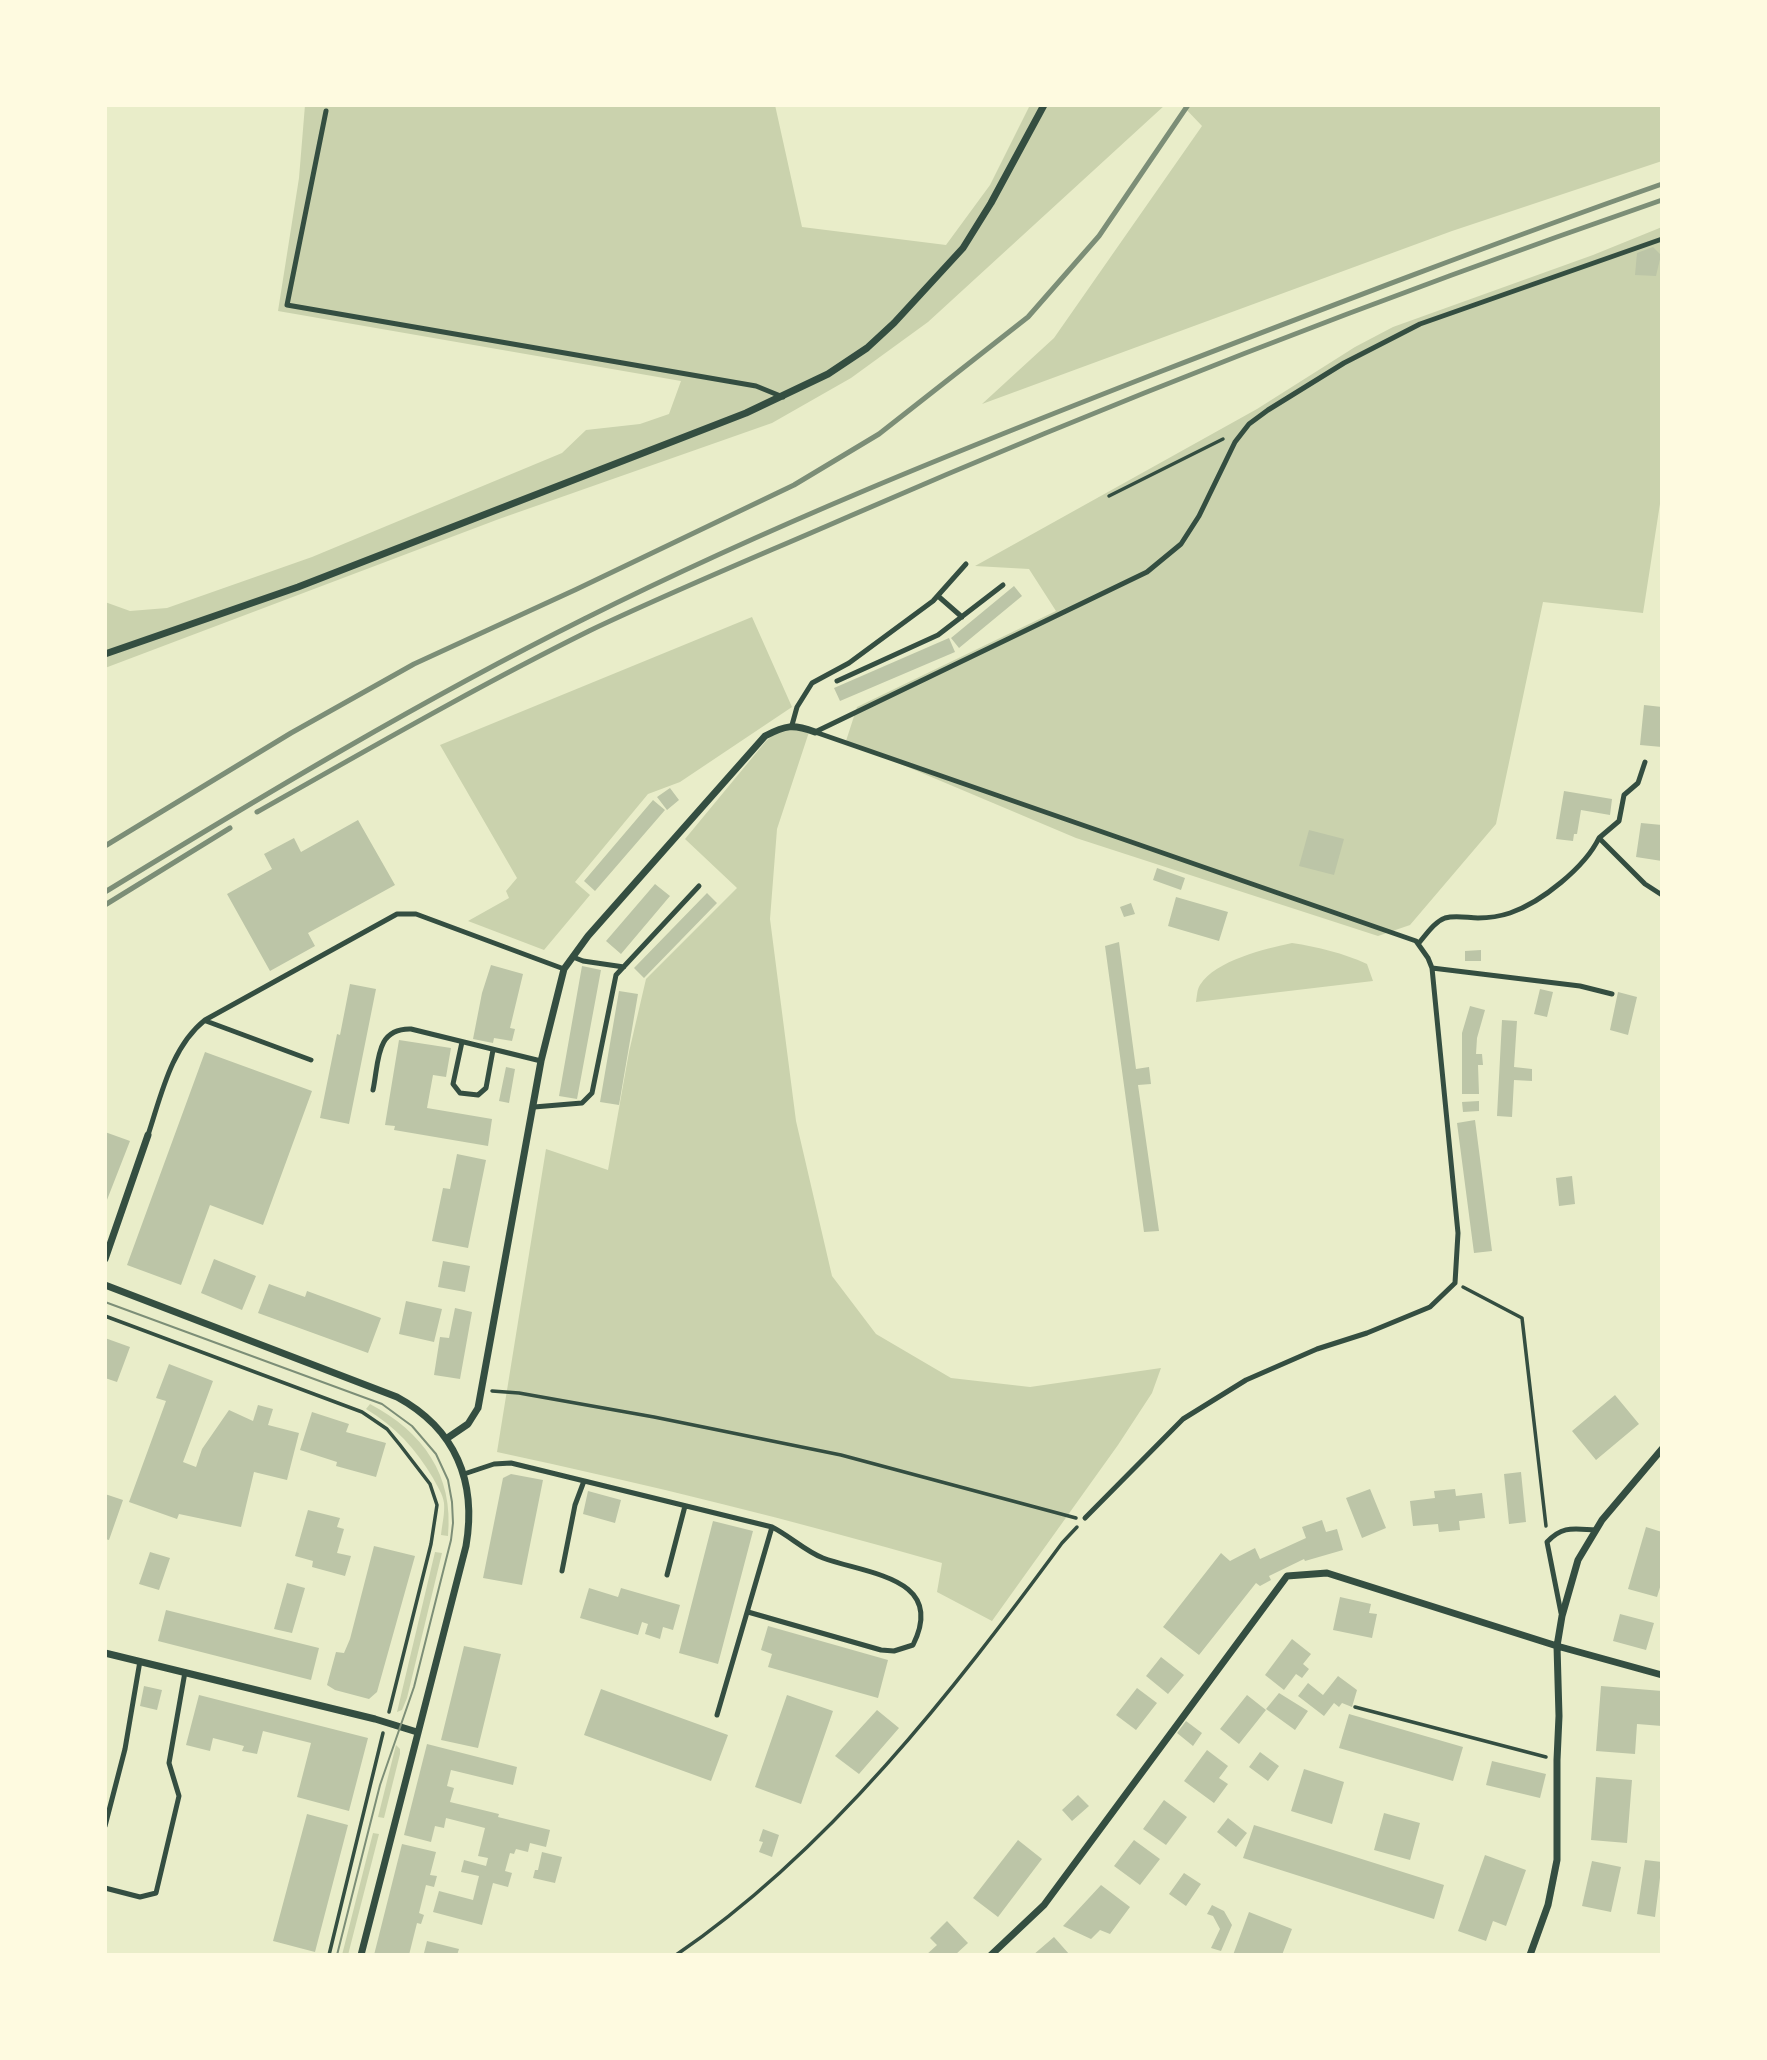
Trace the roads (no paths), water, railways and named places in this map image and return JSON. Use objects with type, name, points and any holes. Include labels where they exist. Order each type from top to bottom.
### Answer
[{"type":"street","points":[[105,654],[298,587],[783,397],[828,374],[867,348],[928,289],[963,248],[1044,105]]},
{"type":"street","points":[[446,1439],[472,1420],[478,1408],[541,1061],[564,969],[588,936],[765,736],[779,728],[792,725],[815,732]]},
{"type":"street","points":[[105,1259],[148,1135]]},
{"type":"street","points":[[105,1285],[387,1393],[426,1416],[446,1439],[464,1474],[469,1508],[466,1546],[361,1955]]},
{"type":"street","points":[[1530,1955],[1548,1905],[1557,1860],[1557,1646],[1562,1616],[1578,1560],[1596,1530],[1633,1481],[1662,1449]]},
{"type":"street","points":[[991,1955],[1044,1905],[1287,1576],[1327,1573],[1557,1646],[1662,1675]]},
{"type":"street","points":[[105,1653],[417,1732]]},
{"type":"lane","points":[[326,111],[287,305],[756,386],[783,397]]},
{"type":"lane","points":[[815,732],[1146,572],[1166,557],[1191,531],[1235,442],[1250,424],[1268,410],[1380,343],[1420,324],[1662,239]]},
{"type":"lane","points":[[792,725],[802,695],[812,683],[838,668],[938,596],[966,564]]},
{"type":"lane","points":[[837,681],[938,635],[1003,585]]},
{"type":"lane","points":[[938,596],[962,617]]},
{"type":"lane","points":[[838,668],[846,676]]},
{"type":"lane","points":[[815,732],[1416,941],[1429,958],[1458,1233],[1455,1283],[1430,1307],[1367,1333],[1317,1349],[1246,1380],[1183,1419],[1085,1518]]},
{"type":"lane","points":[[1418,944],[1432,927],[1445,918],[1480,918],[1510,913],[1557,885],[1591,855],[1600,838],[1619,821],[1624,795],[1638,783],[1645,762]]},
{"type":"lane","points":[[1600,838],[1645,884],[1662,895]]},
{"type":"lane","points":[[534,1107],[582,1102],[592,1093],[616,975],[699,886]]},
{"type":"lane","points":[[148,1135],[181,1046],[190,1032],[205,1020],[397,914],[416,914],[564,969]]},
{"type":"lane","points":[[573,957],[624,967]]},
{"type":"lane","points":[[1432,968],[1580,986],[1612,994]]},
{"type":"lane","points":[[205,1020],[311,1060]]},
{"type":"lane","points":[[373,1090],[383,1041],[391,1031],[411,1029],[541,1061]]},
{"type":"lane","points":[[462,1042],[453,1084],[460,1093],[478,1095],[483,1092],[493,1050]]},
{"type":"lane","points":[[464,1474],[494,1464],[511,1463],[772,1527],[821,1557],[904,1585],[919,1601],[922,1614],[921,1625],[913,1645],[894,1651],[881,1650],[748,1612]]},
{"type":"lane","points":[[562,1571],[575,1505],[584,1481]]},
{"type":"lane","points":[[667,1575],[685,1506]]},
{"type":"lane","points":[[717,1715],[772,1527]]},
{"type":"lane","points":[[1562,1616],[1547,1542],[1557,1532],[1569,1528],[1596,1530]]},
{"type":"lane","points":[[105,1826],[125,1749],[140,1661]]},
{"type":"lane","points":[[105,1888],[140,1896],[156,1893],[179,1796],[169,1763],[185,1672]]},
{"type":"tram line","points":[[105,1302],[382,1404],[412,1426],[436,1454],[448,1480],[452,1502],[451,1540],[414,1687],[380,1785],[337,1955]]},
{"type":"railway","points":[[105,846],[291,733],[414,664],[794,485],[879,434],[1028,317],[1099,236],[1188,105]]},
{"type":"railway","points":[[105,892],[282,785],[462,683],[584,619],[726,551],[870,488],[1089,400],[1411,276],[1662,184]]},
{"type":"railway","points":[[257,812],[547,652],[719,572],[1051,431],[1253,350],[1662,200]]},
{"type":"railway","points":[[105,905],[230,828]]}]
